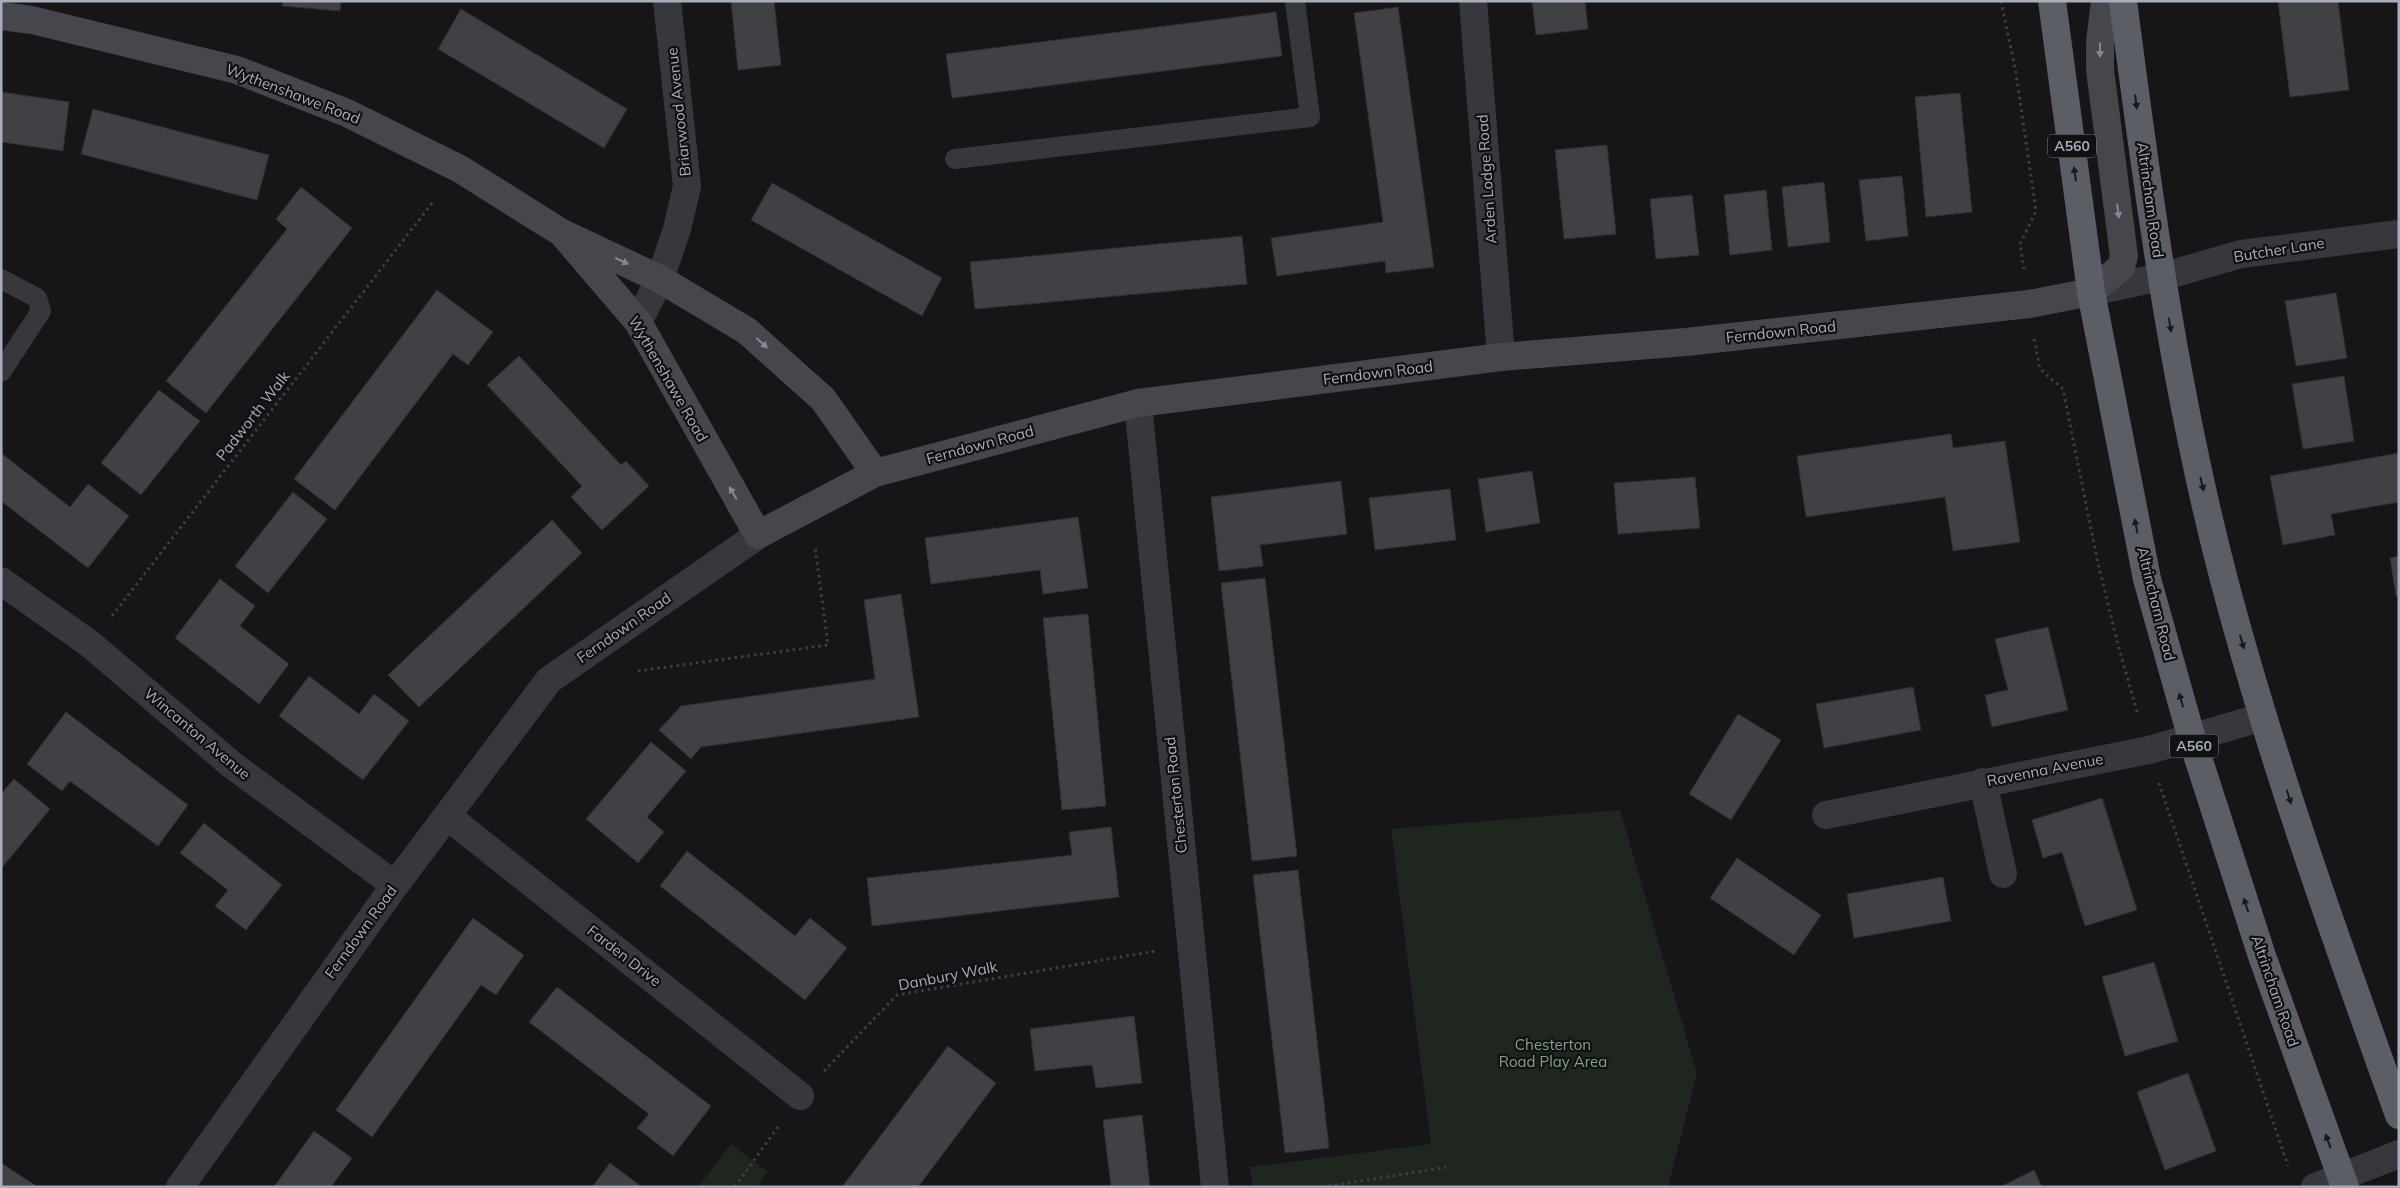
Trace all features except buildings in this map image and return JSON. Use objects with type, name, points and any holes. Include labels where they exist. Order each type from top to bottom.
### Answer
[{"type":"highway","name":"Altrincham Road","points":[[2052,1],[2091,292],[2147,579],[2192,739],[2262,956],[2343,1182]]},
{"type":"highway","name":"Altrincham Road","points":[[2123,1],[2161,277],[2188,424],[2223,576],[2263,717],[2332,930],[2399,1115]]},
{"type":"main road","points":[[2091,292],[2120,267],[2124,256],[2100,70],[2100,42],[2105,1]]},
{"type":"main road","name":"Wythenshawe Road","points":[[1,16],[32,20],[247,74],[347,113],[460,169],[562,233],[660,279],[747,331],[816,392],[875,473]]},
{"type":"main road","name":"Wythenshawe Road","points":[[562,233],[638,322],[758,535]]},
{"type":"main road","name":"Ferndown Road","points":[[758,535],[875,473],[1138,403],[1500,357],[1686,342],[2029,304],[2091,292]]},
{"type":"street","name":"Briarwood Avenue","points":[[638,322],[660,279],[678,229],[688,186],[667,1]]},
{"type":"street","name":"Arden Lodge Road","points":[[1473,1],[1500,357]]},
{"type":"street","name":"Butcher Lane","points":[[2091,292],[2161,277],[2242,254],[2399,234]]},
{"type":"street","name":"Chesterton Road","points":[[1138,403],[1215,1187]]},
{"type":"street","name":"Ferndown Road","points":[[180,1187],[395,885],[549,680],[758,535]]},
{"type":"street","name":"Wincanton Avenue","points":[[1,581],[90,644],[232,765],[395,885]]},
{"type":"street","name":"Ravenna Avenue","points":[[1826,815],[2149,750],[2263,717]]},
{"type":"street","points":[[1983,782],[2003,874]]},
{"type":"street","name":"Farden Drive","points":[[446,816],[800,1096]]},
{"type":"street","points":[[2315,1187],[2343,1182],[2399,1154]]},
{"type":"lane","points":[[955,159],[1310,117],[1296,1]]},
{"type":"lane","points":[[1,279],[37,298],[41,311],[1,372]]},
{"type":"path","points":[[2001,1],[2016,73],[2036,211],[2020,244],[2025,273]]},
{"type":"path","name":"Padworth Walk","points":[[90,644],[434,202]]},
{"type":"path","points":[[2032,332],[2040,369],[2063,389],[2097,559],[2139,720]]},
{"type":"path","points":[[638,671],[828,645],[815,546]]},
{"type":"path","points":[[2159,783],[2288,1166]]},
{"type":"path","name":"Danbury Walk","points":[[735,1187],[800,1096],[897,995],[1191,945]]},
{"type":"path","points":[[1322,1187],[1448,1168]]},
{"type":"green space","name":"Chesterton Road Play Area","points":[[1620,810],[1697,1074],[1668,1187],[1253,1187],[1250,1167],[1431,1144],[1391,829]]},
{"type":"green space","points":[[731,1144],[768,1172],[757,1187],[698,1187]]}]
